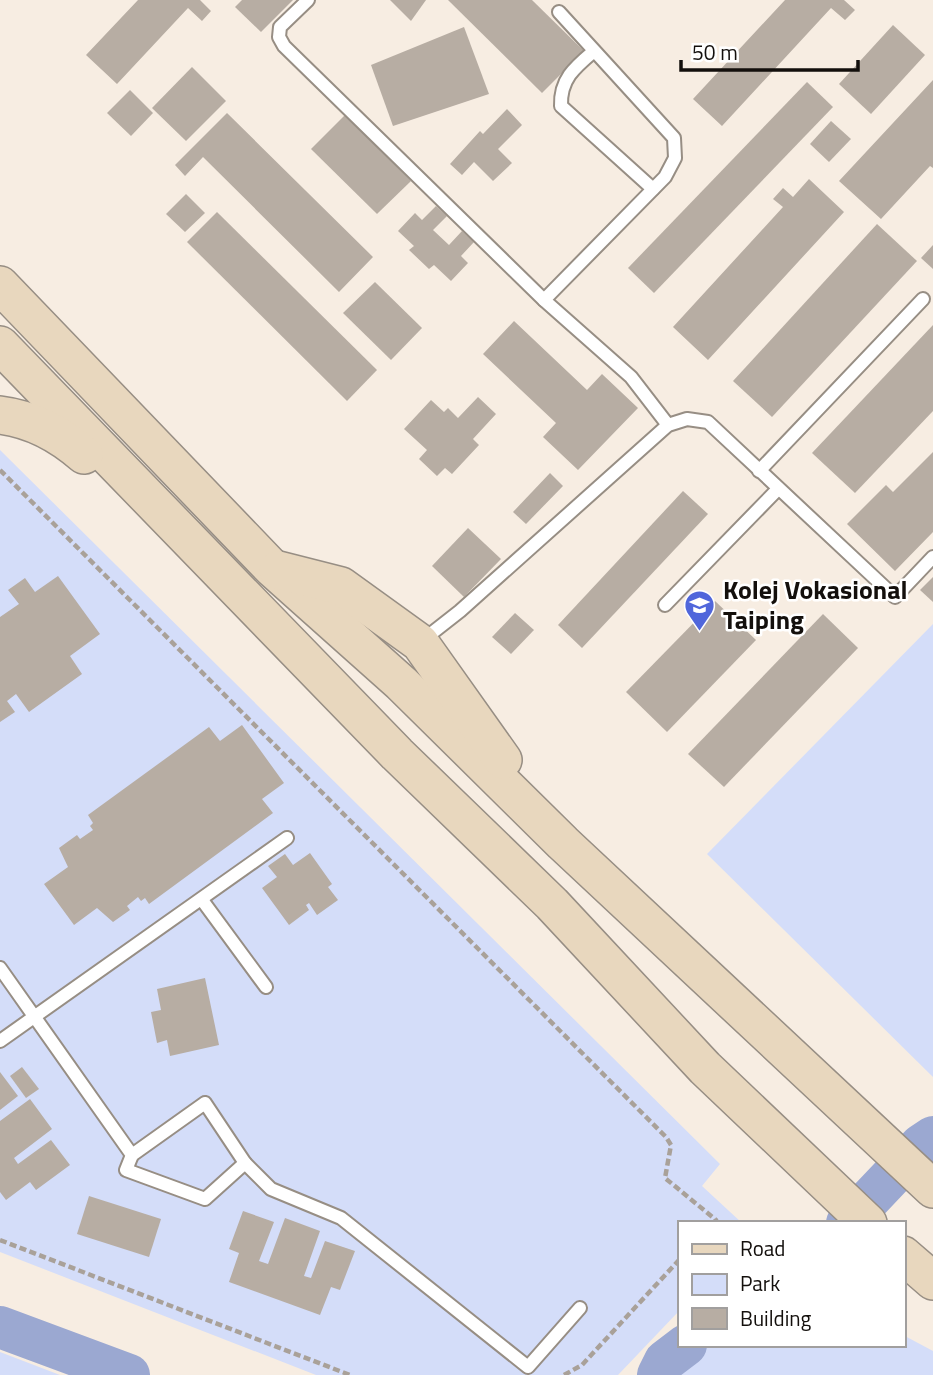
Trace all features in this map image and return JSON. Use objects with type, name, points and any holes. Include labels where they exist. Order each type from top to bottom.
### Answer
[{"type":"main road","points":[[0,285],[272,568],[401,683],[563,843],[933,1189]]},
{"type":"main road","points":[[0,333],[6,331],[30,342],[46,354],[239,551],[272,568],[341,586],[420,643],[563,843]]},
{"type":"main road","points":[[0,345],[397,754],[552,904],[705,1068],[865,1221]]},
{"type":"main road","points":[[0,415],[35,424],[62,436],[195,548]]},
{"type":"main road","points":[[420,643],[401,683],[404,708],[425,746],[552,904]]},
{"type":"lane","points":[[308,0],[280,27],[279,37],[284,46],[544,300],[631,377],[668,425]]},
{"type":"lane","points":[[544,300],[665,177],[675,158],[674,138],[559,12]]},
{"type":"lane","points":[[594,51],[564,79],[561,106],[653,189]]},
{"type":"lane","points":[[759,471],[923,299]]},
{"type":"lane","points":[[420,643],[460,611],[668,425],[687,419],[708,422],[895,597],[933,557]]},
{"type":"lane","points":[[664,605],[778,489]]},
{"type":"lane","points":[[0,1041],[287,838]]},
{"type":"lane","points":[[202,900],[266,986]]},
{"type":"lane","points":[[0,968],[132,1155]]},
{"type":"lane","points":[[245,1163],[205,1199],[126,1170],[132,1155],[205,1103],[245,1163],[271,1189],[341,1218],[528,1367],[580,1308]]},
{"type":"path","points":[[0,470],[666,1137],[671,1145],[664,1178],[715,1221]]},
{"type":"path","points":[[0,1240],[350,1375]]},
{"type":"path","points":[[564,1375],[582,1365],[678,1261]]},
{"type":"green space","points":[[0,450],[720,1164],[702,1186],[740,1221],[678,1221],[678,1312],[618,1375],[316,1375],[0,1252]]},
{"type":"green space","points":[[933,624],[933,1077],[707,854]]},
{"type":"green space","points":[[905,1336],[933,1351],[933,1375],[645,1375],[678,1342],[678,1347],[905,1347]]},
{"type":"green space","points":[[0,1352],[60,1375],[0,1375]]},
{"type":"building","points":[[138,0],[200,0],[211,11],[202,21],[188,8],[117,84],[86,55]]},
{"type":"building","points":[[242,0],[293,0],[261,32],[235,7]]},
{"type":"building","points":[[390,0],[426,0],[411,21]]},
{"type":"building","points":[[448,0],[532,0],[584,51],[542,93]]},
{"type":"building","points":[[785,0],[844,0],[855,10],[845,20],[831,8],[722,126],[693,99]]},
{"type":"building","points":[[893,25],[925,55],[871,114],[839,84]]},
{"type":"building","points":[[464,27],[489,94],[393,126],[371,65]]},
{"type":"building","points":[[192,67],[226,101],[186,141],[152,108]]},
{"type":"building","points":[[933,80],[933,168],[930,166],[881,219],[839,181]]},
{"type":"building","points":[[807,82],[833,107],[654,293],[628,268]]},
{"type":"building","points":[[130,90],[153,113],[131,136],[107,113]]},
{"type":"building","points":[[507,109],[522,125],[498,149],[512,163],[493,181],[474,162],[462,175],[450,164],[480,131],[483,134]]},
{"type":"building","points":[[227,113],[373,257],[339,292],[203,157],[185,176],[175,165]]},
{"type":"building","points":[[345,115],[411,181],[377,214],[311,149]]},
{"type":"building","points":[[831,121],[851,139],[829,162],[810,144]]},
{"type":"building","points":[[809,179],[844,212],[708,360],[673,327],[783,207],[773,199],[783,188],[793,197]]},
{"type":"building","points":[[186,194],[205,213],[185,232],[166,214]]},
{"type":"building","points":[[436,206],[447,216],[433,230],[449,245],[462,231],[474,242],[461,256],[468,263],[451,281],[434,265],[429,269],[409,250],[414,246],[398,231],[415,213],[422,220]]},
{"type":"building","points":[[217,212],[377,370],[347,401],[187,242]]},
{"type":"building","points":[[877,224],[917,261],[772,417],[733,381]]},
{"type":"building","points":[[933,245],[933,269],[921,258]]},
{"type":"building","points":[[375,282],[422,328],[391,360],[343,313]]},
{"type":"building","points":[[514,321],[587,390],[602,374],[638,408],[578,470],[543,437],[556,423],[483,354]]},
{"type":"building","points":[[933,325],[933,411],[855,493],[812,453]]},
{"type":"building","points":[[478,397],[496,414],[473,439],[479,445],[452,474],[445,468],[437,476],[419,459],[427,450],[404,429],[431,400],[444,412],[448,408],[458,418]]},
{"type":"building","points":[[933,452],[933,532],[895,571],[847,524],[886,485],[893,492]]},
{"type":"building","points":[[550,473],[563,486],[526,524],[513,512]]},
{"type":"building","points":[[683,491],[708,514],[582,648],[558,625]]},
{"type":"building","points":[[468,528],[501,559],[464,597],[432,566]]},
{"type":"building","points":[[58,576],[100,634],[70,656],[82,674],[29,712],[16,694],[7,701],[15,712],[0,722],[0,617],[19,604],[8,590],[25,578],[35,592]]},
{"type":"building","points":[[933,577],[933,602],[920,590]]},
{"type":"building","points":[[715,601],[756,640],[667,732],[626,692]]},
{"type":"building","points":[[515,613],[534,630],[511,654],[492,637]]},
{"type":"building","points":[[823,614],[858,648],[724,787],[688,754]]},
{"type":"building","points":[[242,725],[284,783],[262,799],[273,813],[149,904],[145,898],[141,901],[138,897],[127,906],[130,910],[113,922],[97,908],[74,925],[44,884],[68,867],[59,848],[77,835],[80,839],[93,830],[90,826],[93,823],[88,815],[209,727],[220,741]]},
{"type":"building","points":[[310,853],[332,884],[328,887],[338,900],[317,915],[309,903],[306,905],[309,910],[289,925],[262,888],[277,877],[268,866],[285,854],[293,865]]},
{"type":"building","points":[[205,978],[219,1045],[170,1056],[167,1040],[157,1043],[151,1012],[161,1010],[157,989]]},
{"type":"building","points":[[22,1067],[39,1089],[26,1098],[10,1076]]},
{"type":"building","points":[[0,1072],[18,1096],[0,1110]]},
{"type":"building","points":[[30,1099],[52,1129],[14,1158],[18,1164],[51,1140],[70,1165],[36,1190],[30,1182],[6,1200],[0,1192],[0,1121]]},
{"type":"building","points":[[89,1196],[161,1219],[149,1257],[77,1234]]},
{"type":"building","points":[[243,1211],[274,1222],[259,1261],[268,1264],[285,1218],[320,1231],[304,1276],[311,1278],[325,1241],[355,1251],[340,1290],[331,1287],[320,1315],[229,1282],[239,1253],[229,1249]]},
{"type":"waterway","points":[[849,1221],[921,1145],[933,1137]]},
{"type":"waterway","points":[[0,1327],[129,1375]]},
{"type":"waterway","points":[[658,1375],[665,1361],[683,1347]]},
{"type":"place","name":"Kolej Vokasional Taiping","points":[[700,632]]}]
